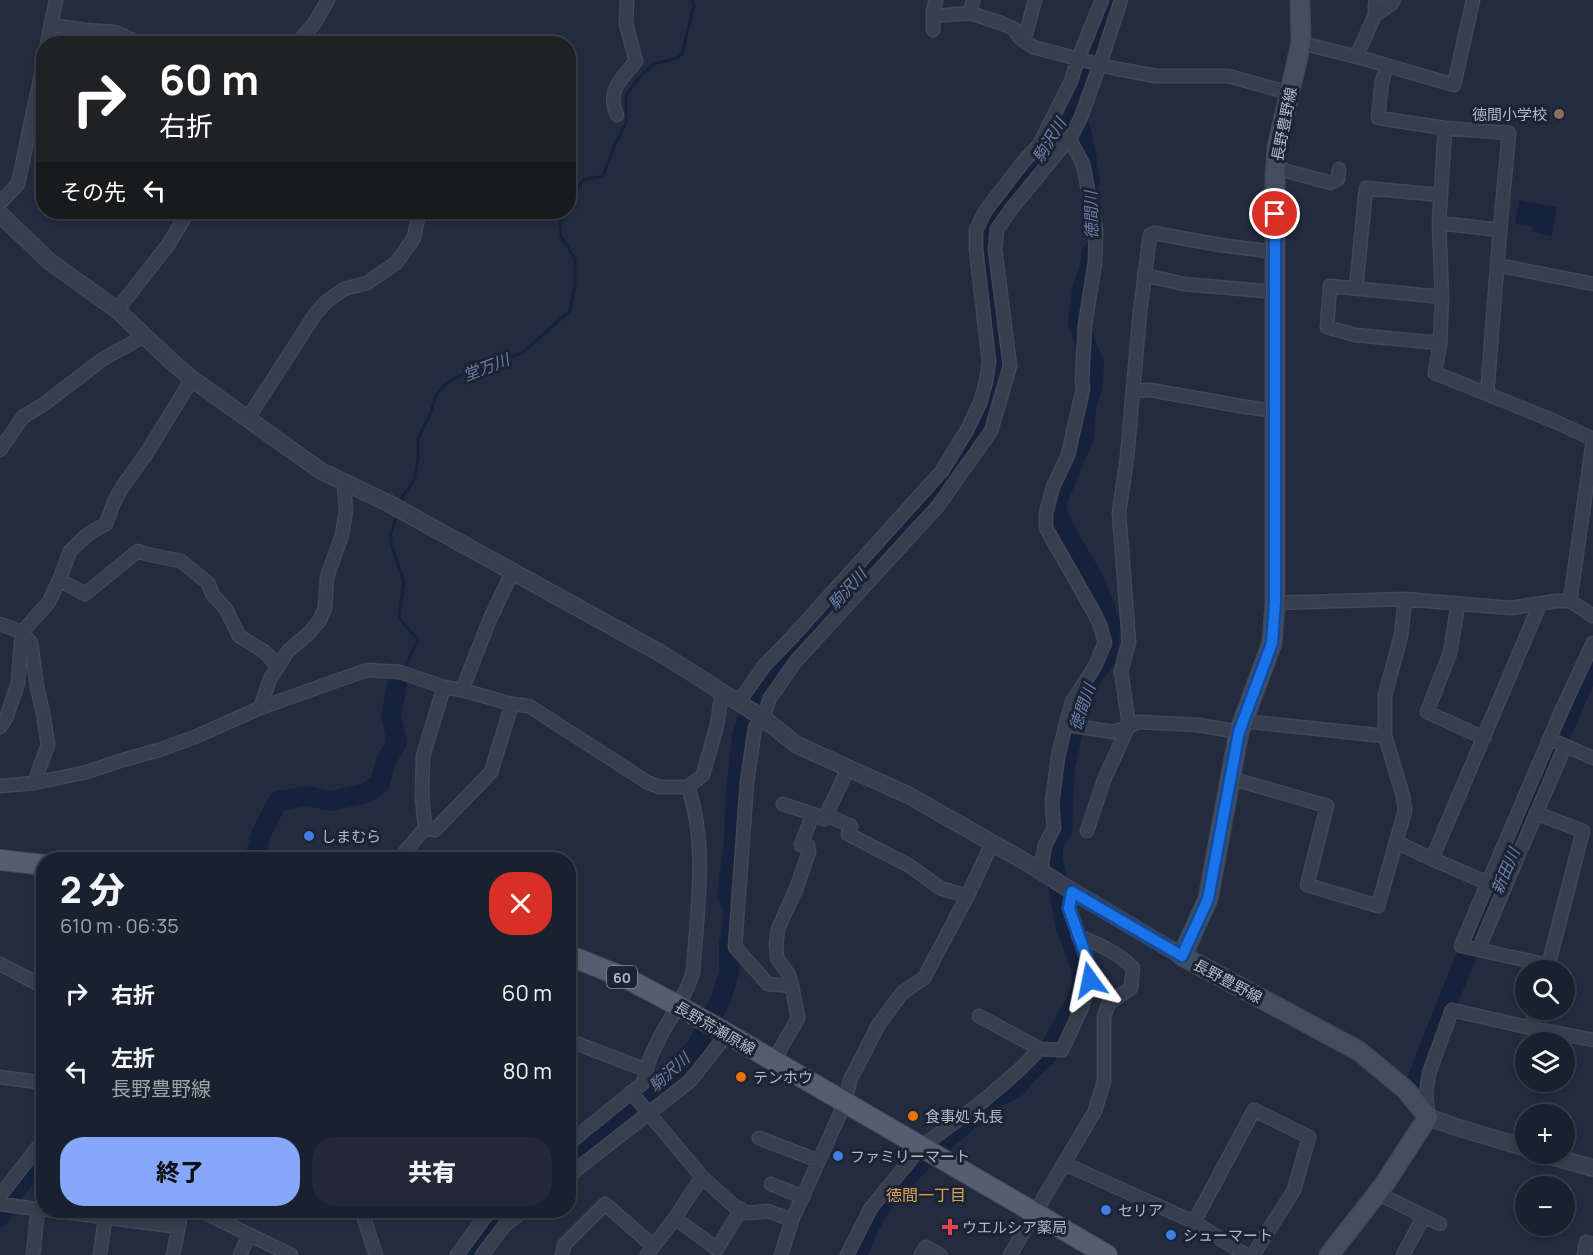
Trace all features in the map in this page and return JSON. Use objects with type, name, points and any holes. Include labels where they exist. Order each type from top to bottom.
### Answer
[{"type":"main road","name":"長野豊野線","points":[[1300,0],[1300,43],[1277,148],[1276,168],[1275,603],[1272,643],[1241,727],[1208,899],[1182,956],[1359,1051],[1406,1090],[1428,1117]]},
{"type":"main road","points":[[0,860],[36,864]]},
{"type":"main road","name":"長野荒瀬原線","points":[[576,958],[628,979],[674,1003],[1107,1255]]},
{"type":"main road","points":[[1329,1255],[1377,1193],[1428,1117]]},
{"type":"street","points":[[49,36],[56,0]]},
{"type":"street","points":[[303,36],[314,24],[328,0]]},
{"type":"street","points":[[617,115],[614,106],[614,89],[636,62],[626,24],[627,0]]},
{"type":"street","points":[[933,30],[936,0]]},
{"type":"street","points":[[970,13],[972,0]]},
{"type":"street","points":[[1024,41],[1035,0]]},
{"type":"street","points":[[740,704],[764,666],[942,471],[967,430],[987,382],[989,362],[976,249],[976,230],[986,210],[1039,145],[1071,81],[1102,0]]},
{"type":"street","points":[[792,986],[768,984],[735,947],[747,782],[755,728],[770,698],[796,661],[938,506],[991,431],[1010,366],[995,249],[997,229],[1070,136],[1081,117],[1121,0]]},
{"type":"street","points":[[1356,57],[1375,10],[1391,4],[1394,0]]},
{"type":"street","points":[[1300,43],[1454,86],[1473,0]]},
{"type":"street","points":[[933,16],[970,13],[1014,29],[1020,38],[1033,47],[1099,64],[1156,76],[1228,76],[1290,93]]},
{"type":"street","points":[[51,25],[115,32],[124,36]]},
{"type":"street","points":[[1387,66],[1382,81],[1378,118],[1445,128],[1509,133],[1487,394]]},
{"type":"street","points":[[0,199],[2,201],[18,184],[36,99]]},
{"type":"street","points":[[1445,128],[1439,223],[1442,297],[1440,344],[1435,373],[1554,421],[1593,440],[1570,601]]},
{"type":"street","points":[[1047,876],[1042,862],[1045,845],[1054,828],[1052,802],[1058,757],[1072,726],[1072,702],[1095,666],[1105,643],[1092,609],[1046,528],[1046,513],[1053,487],[1068,455],[1083,389],[1085,325],[1095,262],[1096,230],[1083,164],[1070,136]]},
{"type":"street","points":[[1276,168],[1331,183],[1338,178],[1340,169]]},
{"type":"street","points":[[1356,288],[1366,189],[1441,195]]},
{"type":"street","points":[[0,214],[49,261],[117,310],[192,379],[321,471],[388,503],[662,654],[761,717],[796,745],[908,795],[1182,956]]},
{"type":"street","points":[[117,310],[168,245],[184,219]]},
{"type":"street","points":[[248,418],[316,313],[326,302],[344,289],[368,283],[396,263],[414,238],[417,219]]},
{"type":"street","points":[[1439,223],[1500,230]]},
{"type":"street","points":[[1087,831],[1104,780],[1129,725],[1121,670],[1129,642],[1119,513],[1127,458],[1144,274],[1150,235],[1154,233],[1275,252]]},
{"type":"street","points":[[1497,265],[1593,284]]},
{"type":"street","points":[[1144,274],[1184,284],[1274,292]]},
{"type":"street","points":[[1440,344],[1355,335],[1327,327],[1330,286],[1442,297]]},
{"type":"street","points":[[0,450],[23,417],[44,404],[103,359],[144,336]]},
{"type":"street","points":[[0,727],[6,718],[18,683],[22,632],[50,602],[70,552],[88,534],[106,524],[123,486],[146,454],[192,379]]},
{"type":"street","points":[[1133,391],[1150,390],[1274,411]]},
{"type":"street","points":[[260,708],[270,679],[288,651],[309,633],[320,620],[325,608],[327,577],[342,534],[346,511],[344,482]]},
{"type":"street","points":[[60,580],[85,594],[138,550],[146,554],[181,561],[208,583],[213,596],[226,609],[239,636],[265,652],[278,667]]},
{"type":"street","points":[[462,690],[490,619],[512,573]]},
{"type":"street","points":[[1230,778],[1327,806],[1307,885],[1378,906],[1405,811],[1385,736],[1385,695],[1401,636],[1405,599]]},
{"type":"street","points":[[1275,603],[1405,599],[1510,608],[1570,601],[1593,616]]},
{"type":"street","points":[[1458,604],[1450,653],[1427,712],[1484,738]]},
{"type":"street","points":[[1432,859],[1540,604]]},
{"type":"street","points":[[0,624],[22,632],[31,644],[48,745],[34,783]]},
{"type":"street","points":[[1478,950],[1536,813],[1558,743],[1561,712],[1593,643]]},
{"type":"street","points":[[0,786],[34,783],[87,772],[159,750],[195,737],[260,708],[367,670],[400,672],[444,687],[529,706],[647,782],[659,788],[688,787],[703,775],[717,724],[722,692]]},
{"type":"street","points":[[405,852],[425,828],[422,797],[423,756],[444,687]]},
{"type":"street","points":[[425,828],[435,830],[491,772],[512,704]]},
{"type":"street","points":[[1072,726],[1114,732],[1139,722],[1385,736]]},
{"type":"street","points":[[1558,743],[1593,758]]},
{"type":"street","points":[[1516,960],[1461,946],[1488,883],[1558,743]]},
{"type":"street","points":[[783,804],[825,819],[849,767]]},
{"type":"street","points":[[576,1138],[633,1094],[642,1083],[657,1043],[688,987],[693,972],[700,863],[696,812],[688,787]]},
{"type":"street","points":[[1536,813],[1583,831],[1549,960]]},
{"type":"street","points":[[774,1062],[798,1018],[789,975],[777,958],[776,945],[778,929],[796,890],[809,852],[808,846],[801,844],[813,814]]},
{"type":"street","points":[[826,815],[851,826],[848,834],[910,866],[940,888],[967,896]]},
{"type":"street","points":[[1396,842],[1488,883]]},
{"type":"street","points":[[781,1255],[792,1220],[844,1103],[850,1080],[879,1024],[902,993],[924,978],[992,843]]},
{"type":"street","points":[[979,1016],[1041,1049],[1062,1050],[1082,1007],[1090,980],[1087,959],[1069,908],[1070,890]]},
{"type":"street","points":[[1010,1255],[1095,1111],[1104,1082],[1104,1016],[1109,1003],[1131,988],[1133,968],[1121,956],[1078,936]]},
{"type":"street","points":[[0,964],[36,983]]},
{"type":"street","points":[[1515,1145],[1428,1117],[1426,1094],[1429,1073],[1452,1010],[1531,1029],[1593,1040]]},
{"type":"street","points":[[1531,1029],[1533,1020]]},
{"type":"street","points":[[576,1169],[647,1111],[690,1081],[724,1032]]},
{"type":"street","points":[[576,1043],[646,1070]]},
{"type":"street","points":[[847,1255],[871,1208],[928,1151],[1041,1049]]},
{"type":"street","points":[[0,1077],[36,1082]]},
{"type":"street","points":[[633,1094],[702,1177],[734,1206],[748,1213],[768,1211],[792,1220]]},
{"type":"street","points":[[1194,1222],[1254,1110],[1309,1137],[1294,1190],[1253,1255]]},
{"type":"street","points":[[759,1138],[819,1161]]},
{"type":"street","points":[[0,1196],[36,1149]]},
{"type":"street","points":[[1575,1163],[1593,1168]]},
{"type":"street","points":[[1065,1164],[1194,1222],[1246,1255]]},
{"type":"street","points":[[562,1255],[564,1245],[605,1204],[650,1251],[702,1177]]},
{"type":"street","points":[[771,1184],[803,1197]]},
{"type":"street","points":[[1377,1193],[1440,1224]]},
{"type":"street","points":[[0,1204],[36,1209]]},
{"type":"street","points":[[675,1218],[717,1249],[741,1209]]},
{"type":"street","points":[[1403,1255],[1424,1216]]},
{"type":"street","points":[[33,1255],[41,1218]]},
{"type":"street","points":[[100,1255],[105,1218]]},
{"type":"street","points":[[128,1218],[179,1227]]},
{"type":"street","points":[[173,1255],[181,1218]]},
{"type":"street","points":[[215,1218],[291,1255]]},
{"type":"street","points":[[363,1218],[375,1255]]},
{"type":"street","points":[[457,1255],[484,1218]]},
{"type":"street","points":[[483,1255],[505,1225],[514,1218]]},
{"type":"street","points":[[240,1255],[249,1235]]},
{"type":"street","points":[[1584,1255],[1586,1242],[1593,1244]]},
{"type":"street","points":[[921,1255],[926,1247],[940,1255]]},
{"type":"water","points":[[1519,200],[1557,207],[1552,236],[1532,232],[1533,227],[1515,224]]},
{"type":"waterway","name":"堂万川","points":[[576,192],[583,180],[603,176],[626,123],[626,95],[643,73],[654,64],[677,58],[682,54],[694,5],[692,0]]},
{"type":"waterway","name":"駒沢川","points":[[576,1155],[652,1091],[696,1048],[721,999],[729,973],[733,904],[727,896],[734,842],[736,789],[742,737],[748,717],[786,656],[826,615],[853,582],[949,478],[985,415],[999,374],[996,315],[985,249],[993,215],[1020,187],[1064,117],[1109,0]]},
{"type":"waterway","name":"徳間川","points":[[1076,108],[1090,182]]},
{"type":"waterway","name":"堂万川","points":[[400,505],[414,480],[418,458],[418,439],[431,412],[436,395],[447,383],[465,373],[522,353],[570,311],[575,286],[575,259],[561,236],[561,219]]},
{"type":"waterway","name":"徳間川","points":[[857,1255],[872,1221],[887,1197],[929,1155],[989,1102],[1018,1086],[1046,1056],[1078,997],[1083,979],[1065,924],[1053,859],[1053,845],[1062,830],[1065,767],[1077,714],[1088,682],[1106,660],[1111,625],[1095,581],[1068,536],[1056,510],[1084,436],[1086,408],[1092,389],[1094,364],[1078,323],[1082,290],[1090,266],[1091,253]]},
{"type":"waterway","name":"堂万川","points":[[397,514],[390,536],[404,581],[399,618],[418,640],[405,667]]},
{"type":"waterway","name":"新田川","points":[[1416,1083],[1480,923],[1593,660]]},
{"type":"waterway","name":"堂万川","points":[[256,852],[262,832],[278,801],[307,796],[332,801],[366,793],[380,783],[386,761],[397,742],[391,716],[397,685]]},
{"type":"waterway","points":[[0,1217],[13,1193],[36,1164]]},
{"type":"waterway","name":"駒沢川","points":[[476,1255],[506,1218]]},
{"type":"place","name":"徳間小学校","points":[[1559,114]]},
{"type":"place","name":"しまむら","points":[[309,836]]},
{"type":"place","name":"テンホウ","points":[[741,1077]]},
{"type":"place","name":"食事処 丸長","points":[[913,1116]]},
{"type":"place","name":"ファミリーマート","points":[[838,1156]]},
{"type":"place","name":"セリア","points":[[1106,1210]]},
{"type":"place","name":"ウエルシア薬局","points":[[950,1227]]},
{"type":"place","name":"シューマート","points":[[1171,1235]]},
{"type":"district","name":"徳間一丁目","points":[[926,1195]]},
{"type":"route","points":[[1090,980],[1087,959],[1069,908],[1072,892],[1182,956],[1208,899],[1239,732],[1272,643],[1275,603],[1275,214]]}]
